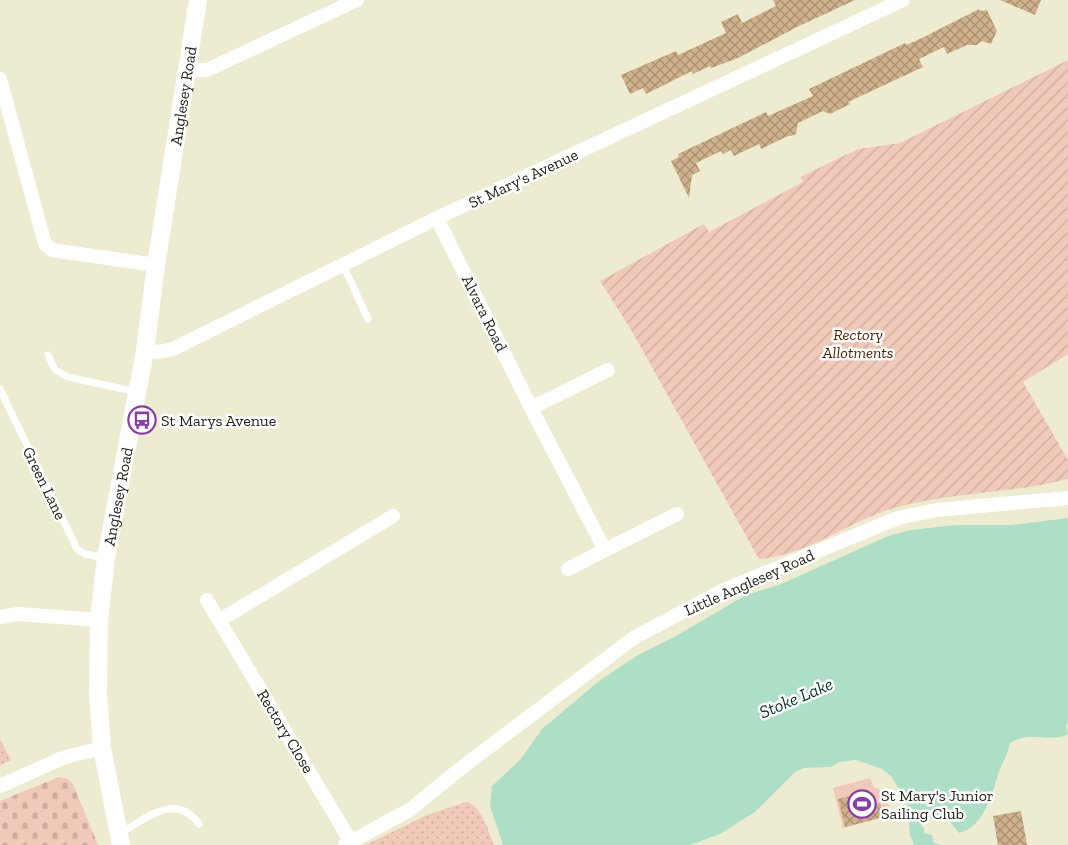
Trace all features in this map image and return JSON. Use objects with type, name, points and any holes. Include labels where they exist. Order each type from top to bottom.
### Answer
[{"type":"street","name":"Anglesey Road","points":[[120,840],[102,748],[98,693],[99,620],[106,558],[145,351],[156,265],[198,0]]},
{"type":"street","points":[[187,70],[206,70],[357,0]]},
{"type":"street","name":"St Mary's Avenue","points":[[145,351],[158,352],[173,349],[437,218],[903,0]]},
{"type":"street","points":[[0,79],[46,244],[52,250],[156,265]]},
{"type":"street","name":"Alvara Road","points":[[437,218],[605,550]]},
{"type":"street","points":[[532,408],[608,370]]},
{"type":"street","name":"Little Anglesey Road","points":[[348,843],[411,809],[461,768],[635,637],[724,590],[898,518],[937,510],[1068,498]]},
{"type":"street","points":[[568,569],[677,514]]},
{"type":"street","points":[[220,620],[393,516]]},
{"type":"street","name":"Rectory Close","points":[[207,600],[348,843]]},
{"type":"street","points":[[0,616],[18,614],[99,620]]},
{"type":"street","points":[[0,786],[56,761],[102,748]]},
{"type":"lane","points":[[344,265],[368,319]]},
{"type":"lane","points":[[48,355],[55,370],[68,377],[137,392]]},
{"type":"lane","name":"Green Lane","points":[[0,389],[77,549],[85,554],[106,558]]},
{"type":"lane","points":[[120,840],[161,809],[174,807],[192,813],[200,824]]},
{"type":"green space","name":"Rectory Allotments","points":[[1068,60],[1068,354],[1023,382],[1068,460],[1068,479],[1025,488],[937,499],[894,508],[860,521],[811,545],[777,556],[759,559],[630,328],[600,281],[704,224],[709,232],[803,182],[800,177],[858,149],[900,143]]},
{"type":"green space","points":[[0,739],[11,760],[0,765]]},
{"type":"green space","points":[[59,777],[68,779],[73,784],[98,845],[0,845],[0,801]]},
{"type":"green space","name":"St Mary's Junior Sailing Club","points":[[870,778],[874,787],[884,792],[892,815],[843,828],[833,788]]},
{"type":"green space","points":[[466,802],[472,804],[480,813],[494,845],[365,845],[427,815]]},
{"type":"water","name":"Stoke Lake","points":[[1068,518],[1068,722],[1066,725],[1068,734],[1055,738],[1026,737],[1010,743],[987,807],[975,823],[959,833],[948,819],[947,822],[933,818],[924,819],[921,826],[924,828],[924,833],[932,835],[934,843],[941,845],[914,845],[910,835],[907,805],[892,777],[882,769],[856,760],[839,762],[831,767],[804,768],[795,772],[755,812],[720,834],[690,845],[503,845],[490,806],[492,786],[521,759],[542,729],[599,681],[638,655],[674,637],[746,595],[779,585],[888,536],[910,530],[956,525],[1011,525]]},
{"type":"building","points":[[773,0],[855,0],[797,27],[738,58],[711,68],[710,66],[693,74],[692,71],[646,94],[643,88],[630,94],[621,75],[676,51],[678,55],[726,33],[721,22],[738,14],[742,23],[776,6]]},
{"type":"building","points":[[1000,0],[1041,0],[1035,15]]},
{"type":"building","points":[[979,9],[980,11],[987,10],[997,31],[991,44],[982,41],[977,45],[967,45],[947,54],[944,47],[919,59],[923,67],[848,102],[850,104],[830,114],[823,111],[798,123],[796,134],[761,149],[759,144],[734,156],[731,150],[723,154],[721,151],[696,163],[700,171],[692,175],[689,198],[671,161],[679,157],[678,154],[766,112],[768,116],[813,96],[809,89],[905,43],[906,45],[922,38]]},
{"type":"building","points":[[854,795],[858,809],[880,803],[884,817],[845,827],[838,799]]},
{"type":"building","points":[[1021,811],[1027,845],[998,845],[993,816]]},
{"type":"place","name":"St Marys Avenue","points":[[142,420]]},
{"type":"place","name":"St Mary's Junior Sailing Club","points":[[862,804]]}]
